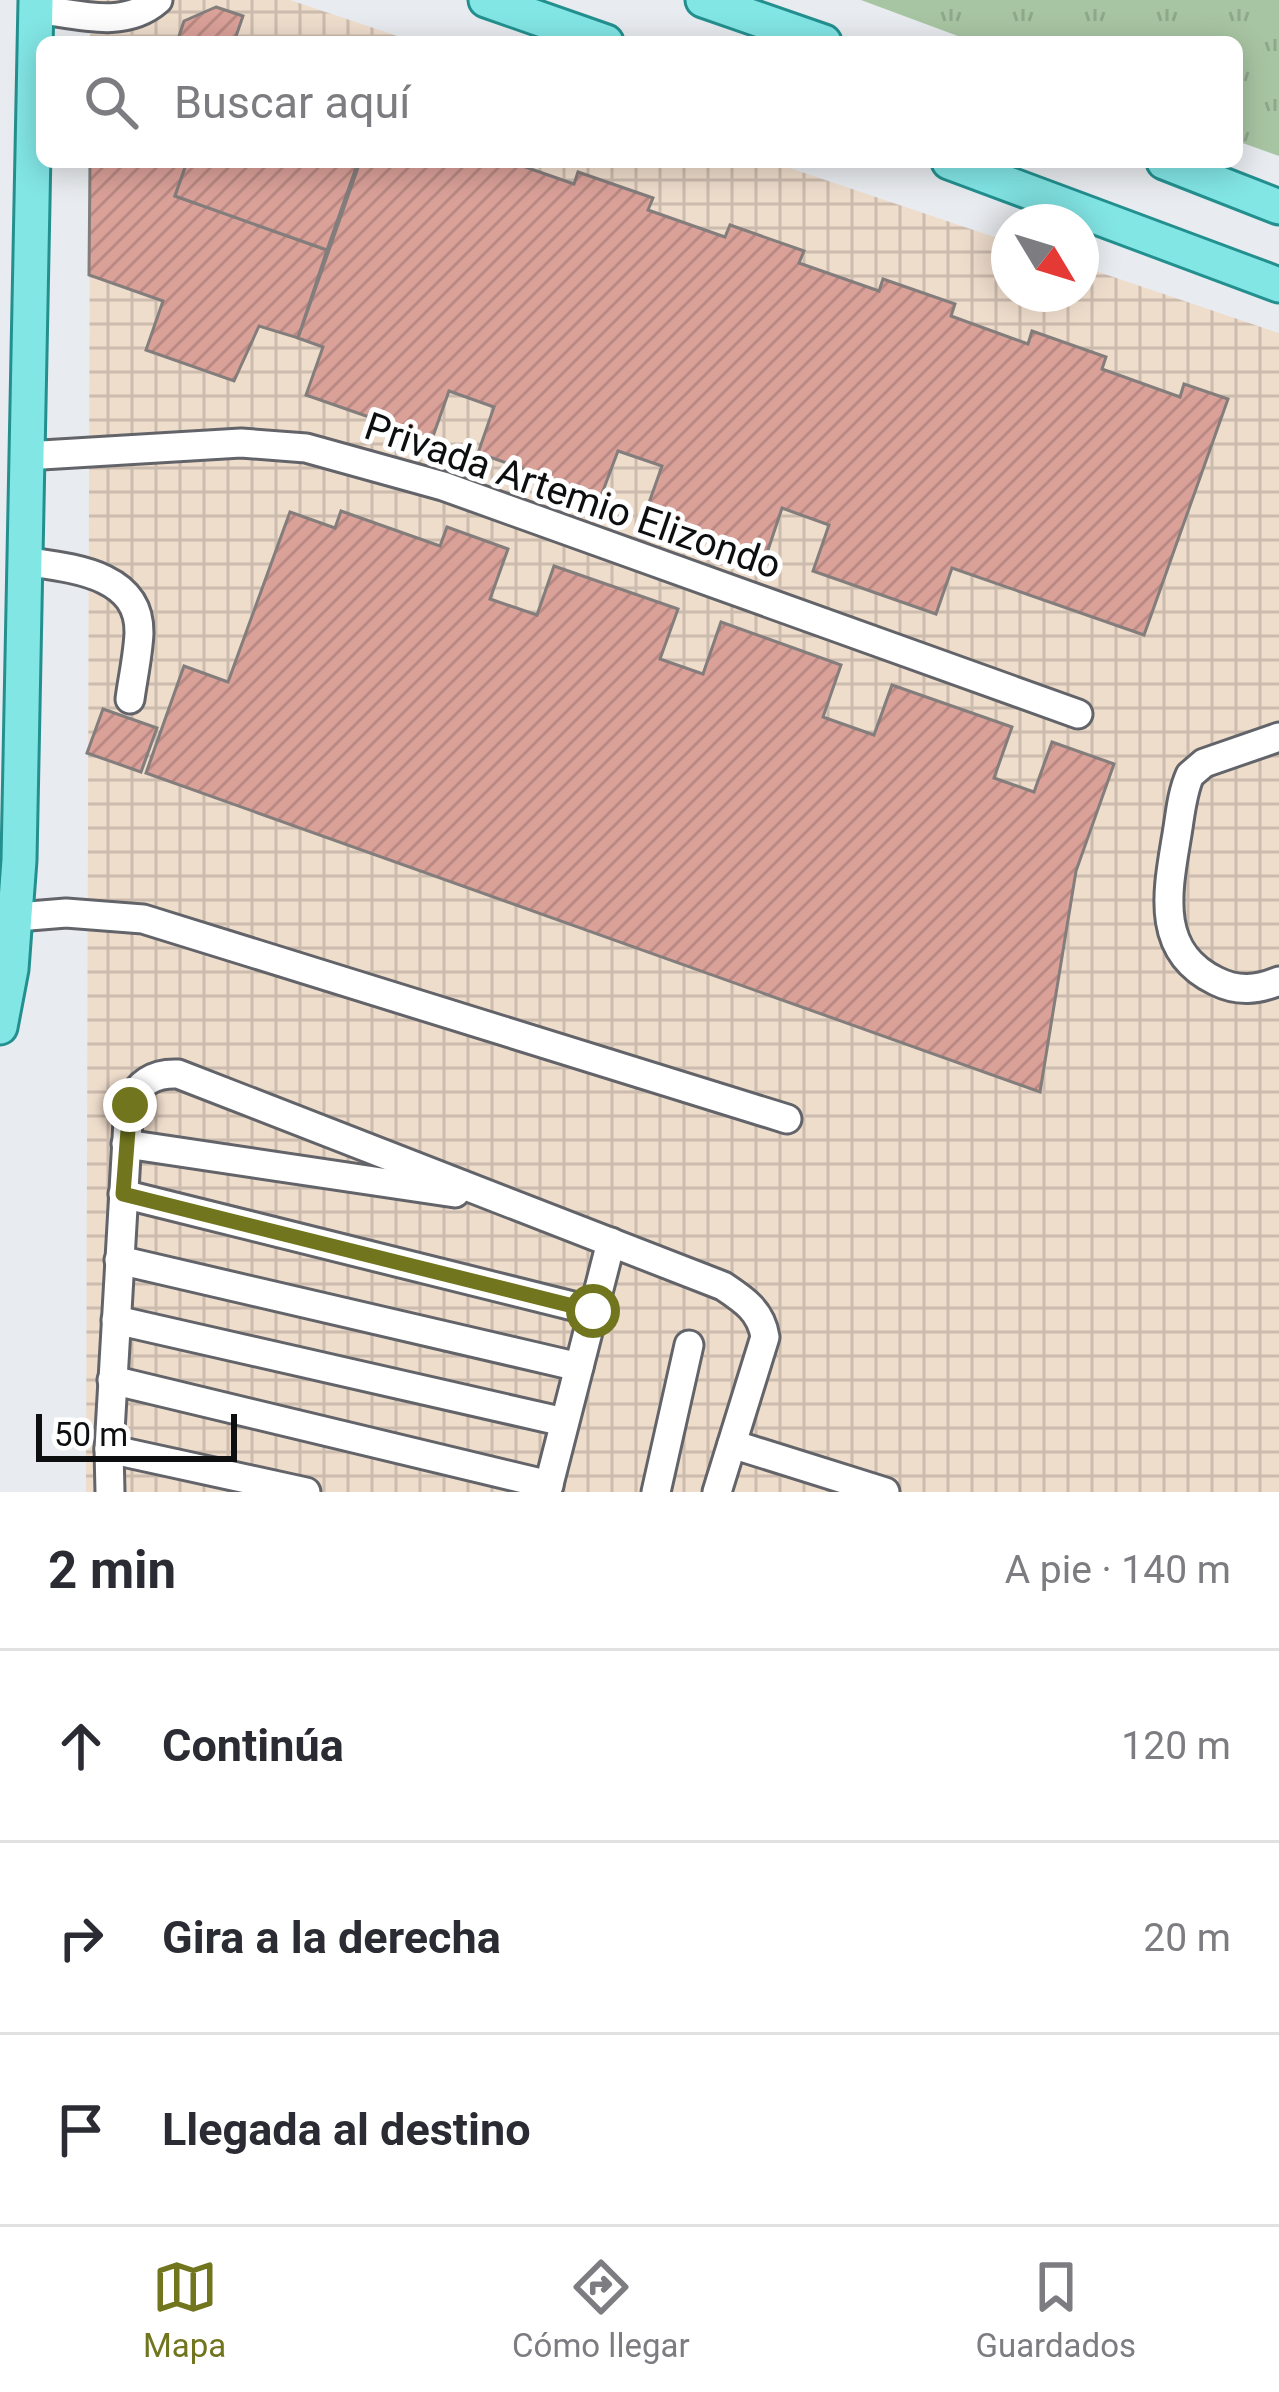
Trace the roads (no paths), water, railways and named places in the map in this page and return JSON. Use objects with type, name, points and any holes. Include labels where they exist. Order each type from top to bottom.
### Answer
[{"type":"main road","points":[[486,0],[589,36]]},
{"type":"main road","points":[[703,0],[807,36]]},
{"type":"main road","points":[[0,1027],[17,917],[36,4]]},
{"type":"main road","points":[[965,168],[1279,285]]},
{"type":"main road","points":[[1179,168],[1279,207]]},
{"type":"lane","points":[[36,4],[117,20],[144,12],[158,0]]},
{"type":"lane","name":"Privada Artemio Elizondo","points":[[25,456],[241,443],[306,448],[443,486],[1078,714]]},
{"type":"lane","points":[[23,561],[75,568],[107,579],[130,598],[139,628],[130,699]]},
{"type":"lane","points":[[1279,737],[1204,764],[1190,775],[1168,889],[1168,914],[1177,947],[1212,980],[1247,990],[1279,981]]},
{"type":"lane","points":[[17,917],[66,913],[143,919],[787,1119]]},
{"type":"lane","points":[[110,1492],[126,1144],[135,1092],[148,1079],[178,1074],[723,1286],[755,1311],[765,1337],[717,1492]]},
{"type":"lane","points":[[126,1144],[506,1201]]},
{"type":"lane","points":[[123,1194],[593,1311]]},
{"type":"lane","points":[[112,1380],[548,1488],[611,1242]]},
{"type":"lane","points":[[119,1260],[579,1367]]},
{"type":"lane","points":[[116,1320],[565,1422]]},
{"type":"lane","points":[[656,1492],[689,1346]]},
{"type":"lane","points":[[732,1444],[885,1492]]},
{"type":"lane","points":[[109,1449],[306,1492]]}]
